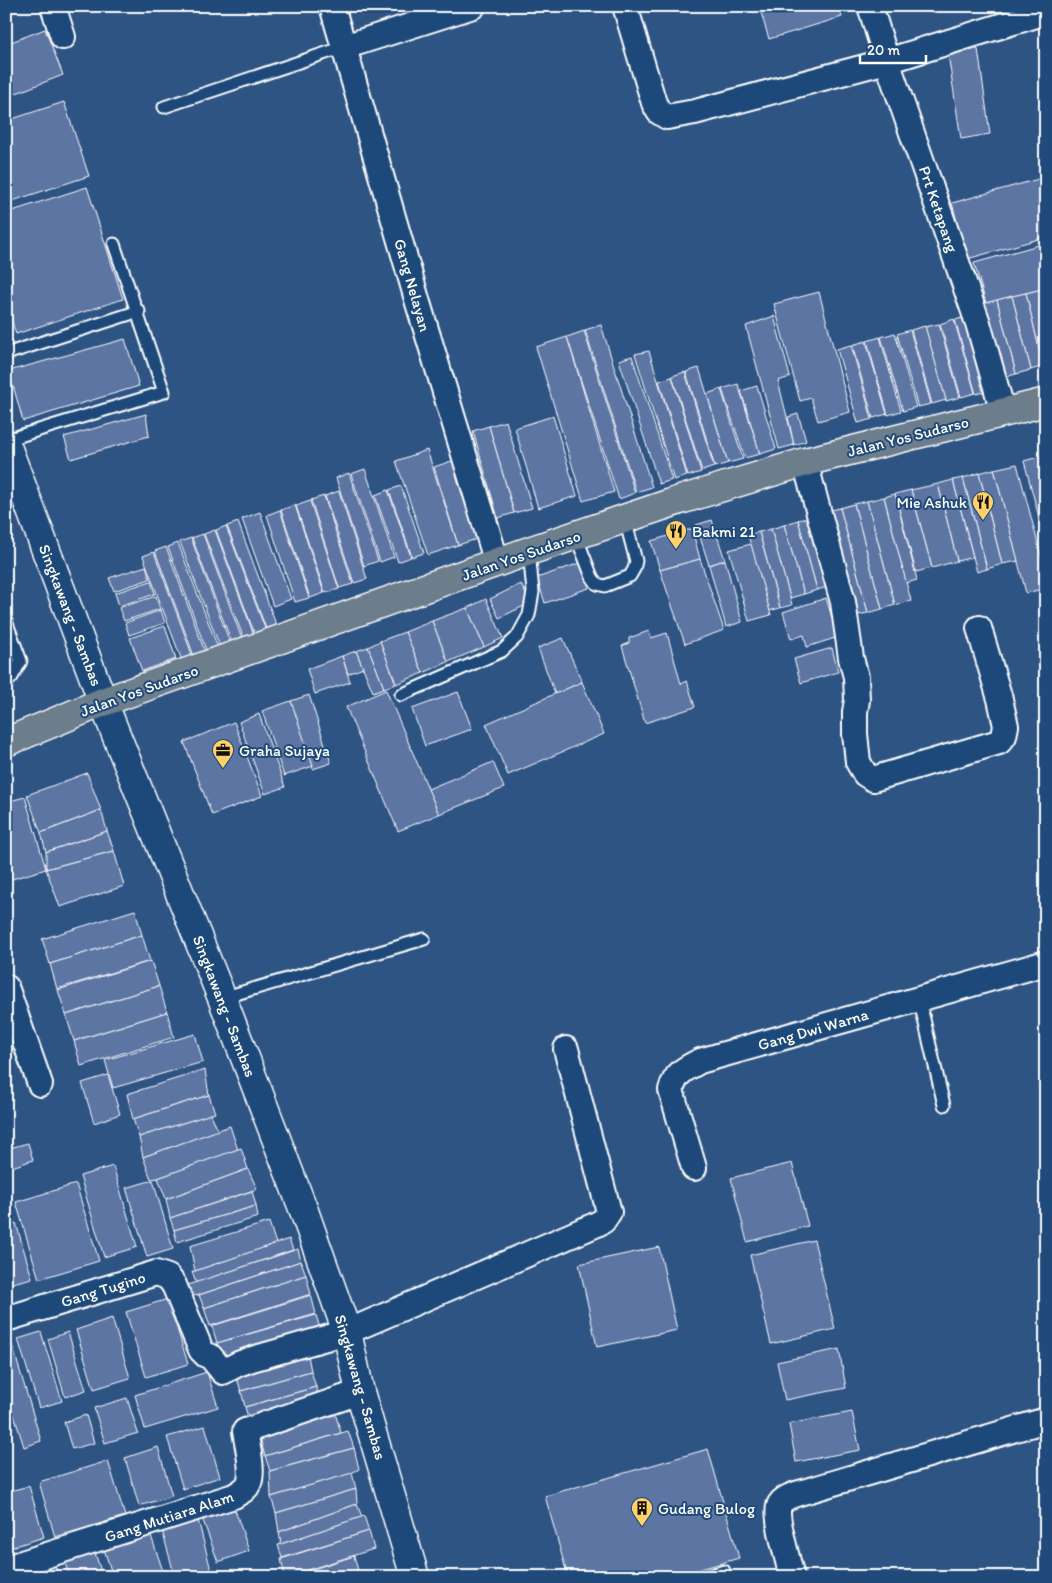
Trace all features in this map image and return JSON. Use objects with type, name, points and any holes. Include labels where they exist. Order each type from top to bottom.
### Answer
[{"type":"main road","name":"Jalan Yos Sudarso","points":[[6,742],[103,702],[529,551],[680,500],[805,462],[1046,402]]},
{"type":"street","points":[[53,6],[63,37]]},
{"type":"street","name":"Gang Nelayan","points":[[332,6],[418,302],[497,563]]},
{"type":"street","points":[[344,47],[473,6]]},
{"type":"street","points":[[625,6],[654,103],[659,112],[667,117],[695,112],[887,61],[1046,12]]},
{"type":"street","name":"Prt Ketapang","points":[[870,6],[887,61],[978,323],[1003,412]]},
{"type":"street","name":"Singkawang - Sambas","points":[[7,445],[19,492],[222,998],[304,1211],[347,1332],[360,1392],[415,1577]]},
{"type":"street","points":[[805,462],[843,602],[851,658],[856,677],[857,700],[854,734],[858,762],[865,774],[873,779],[999,742],[1004,736],[1006,726],[1000,699],[979,628]]},
{"type":"street","name":"Gang Dwi Warna","points":[[694,1168],[671,1090],[674,1080],[682,1070],[700,1061],[1046,962]]},
{"type":"street","points":[[6,987],[40,1084]]},
{"type":"street","points":[[347,1332],[603,1221],[609,1212],[566,1049]]},
{"type":"street","name":"Gang Tugino","points":[[6,1319],[156,1273],[168,1277],[174,1285],[201,1350],[210,1356],[223,1372],[252,1359],[347,1332]]},
{"type":"street","name":"Gang Mutiara Alam","points":[[6,1568],[234,1496],[245,1489],[249,1483],[250,1475],[245,1431],[360,1392]]},
{"type":"street","points":[[792,1577],[778,1516],[779,1506],[784,1500],[810,1490],[1046,1420]]},
{"type":"lane","points":[[164,107],[344,47]]},
{"type":"lane","points":[[7,445],[164,392],[114,244]]},
{"type":"lane","points":[[6,354],[138,311]]},
{"type":"lane","points":[[576,536],[592,577],[597,584],[605,586],[630,576],[634,570],[636,561],[625,518]]},
{"type":"lane","points":[[401,695],[502,651],[517,637],[529,615],[532,592],[529,551]]},
{"type":"lane","points":[[6,621],[20,661],[6,684]]},
{"type":"lane","points":[[222,998],[424,939]]},
{"type":"lane","points":[[919,998],[944,1105]]},
{"type":"lane","points":[[705,1577],[724,1571]]},
{"type":"building","points":[[759,6],[839,6],[842,17],[769,39]]},
{"type":"building","points":[[45,29],[63,75],[6,97],[6,44]]},
{"type":"building","points":[[978,49],[990,134],[961,139],[948,54]]},
{"type":"building","points":[[64,102],[89,176],[6,203],[6,121]]},
{"type":"building","points":[[1046,177],[1046,237],[967,259],[952,203]]},
{"type":"building","points":[[87,187],[123,299],[16,334],[6,303],[6,213]]},
{"type":"building","points":[[1046,243],[1046,288],[986,303],[974,263]]},
{"type":"building","points":[[1046,288],[1046,305],[1042,289]]},
{"type":"building","points":[[1042,289],[1046,305],[1046,366],[1043,366],[1026,293]]},
{"type":"building","points":[[819,292],[850,412],[818,421],[811,398],[800,401],[774,304]]},
{"type":"building","points":[[1026,293],[1043,366],[1031,370],[1012,296]]},
{"type":"building","points":[[1012,296],[1031,370],[1016,374],[997,300]]},
{"type":"building","points":[[997,300],[1016,374],[1000,378],[981,304]]},
{"type":"building","points":[[774,316],[790,377],[778,381],[794,445],[779,449],[746,326]]},
{"type":"building","points":[[969,316],[990,390],[976,394],[955,320]]},
{"type":"building","points":[[954,319],[975,393],[961,397],[940,324]]},
{"type":"building","points":[[939,324],[960,397],[946,401],[925,327]]},
{"type":"building","points":[[601,325],[652,487],[636,492],[585,330]]},
{"type":"building","points":[[925,326],[946,400],[932,404],[911,330]]},
{"type":"building","points":[[910,330],[931,404],[918,407],[897,334]]},
{"type":"building","points":[[584,331],[635,493],[619,499],[567,337]]},
{"type":"building","points":[[895,333],[916,407],[903,411],[881,337]]},
{"type":"building","points":[[567,337],[614,492],[583,501],[536,347]]},
{"type":"building","points":[[880,337],[901,411],[888,415],[867,341]]},
{"type":"building","points":[[125,339],[139,386],[23,421],[9,371]]},
{"type":"building","points":[[866,341],[887,414],[873,418],[852,345]]},
{"type":"building","points":[[851,345],[872,419],[858,423],[837,349]]},
{"type":"building","points":[[649,351],[687,476],[674,480],[635,354]]},
{"type":"building","points":[[632,356],[672,480],[659,484],[619,360]]},
{"type":"building","points":[[699,368],[728,463],[715,467],[686,372]]},
{"type":"building","points":[[685,372],[714,467],[702,471],[672,376]]},
{"type":"building","points":[[672,377],[701,472],[688,476],[659,381]]},
{"type":"building","points":[[738,384],[760,454],[745,458],[722,389]]},
{"type":"building","points":[[757,386],[776,449],[760,454],[741,391]]},
{"type":"building","points":[[721,389],[743,459],[728,463],[707,394]]},
{"type":"building","points":[[146,414],[149,436],[71,459],[64,437]]},
{"type":"building","points":[[798,414],[806,441],[794,445],[788,417]]},
{"type":"building","points":[[553,416],[577,496],[538,508],[515,428]]},
{"type":"building","points":[[506,421],[532,508],[514,513],[489,426]]},
{"type":"building","points":[[489,426],[514,513],[498,518],[473,431]]},
{"type":"building","points":[[427,450],[458,545],[428,555],[396,461]]},
{"type":"building","points":[[1046,455],[1046,524],[1041,525],[1024,461]]},
{"type":"building","points":[[458,459],[483,537],[458,545],[434,467]]},
{"type":"building","points":[[1017,464],[1046,574],[1046,588],[1026,593],[994,469]]},
{"type":"building","points":[[365,469],[394,557],[380,562],[351,474]]},
{"type":"building","points":[[994,469],[1018,561],[1002,564],[979,473]]},
{"type":"building","points":[[349,473],[378,561],[364,566],[336,478]]},
{"type":"building","name":"Mie Ashuk","points":[[979,473],[1002,564],[987,569],[963,478]]},
{"type":"building","points":[[963,478],[987,569],[977,572],[953,480]]},
{"type":"building","points":[[953,480],[973,557],[957,561],[938,484]]},
{"type":"building","points":[[938,484],[957,561],[932,568],[911,490]]},
{"type":"building","points":[[401,486],[424,553],[412,557],[389,490]]},
{"type":"building","points":[[388,490],[411,557],[398,562],[375,495]]},
{"type":"building","points":[[911,490],[932,568],[916,572],[895,494]]},
{"type":"building","points":[[339,491],[367,579],[354,583],[325,496]]},
{"type":"building","points":[[895,494],[917,580],[906,583],[884,497]]},
{"type":"building","points":[[324,496],[353,584],[339,588],[311,500]]},
{"type":"building","points":[[884,497],[911,601],[895,605],[867,501]]},
{"type":"building","points":[[310,501],[339,589],[325,593],[296,506]]},
{"type":"building","points":[[867,501],[895,605],[882,609],[854,504]]},
{"type":"building","points":[[854,504],[882,609],[868,613],[840,508]]},
{"type":"building","points":[[295,505],[324,593],[310,598],[281,510]]},
{"type":"building","points":[[840,508],[868,613],[853,616],[823,512]]},
{"type":"building","points":[[280,510],[309,598],[295,602],[267,515]]},
{"type":"building","points":[[260,512],[291,599],[273,606],[242,519]]},
{"type":"building","points":[[815,516],[834,585],[817,590],[798,520]]},
{"type":"building","points":[[712,520],[725,560],[709,565],[696,525]]},
{"type":"building","points":[[798,520],[817,590],[804,594],[784,525]]},
{"type":"building","points":[[238,522],[277,627],[267,631],[227,526]]},
{"type":"building","points":[[784,525],[804,594],[790,598],[771,529]]},
{"type":"building","points":[[226,526],[266,631],[255,635],[216,530]]},
{"type":"building","name":"Bakmi 21","points":[[692,529],[700,559],[660,570],[651,541]]},
{"type":"building","points":[[771,529],[792,605],[780,608],[759,532]]},
{"type":"building","points":[[215,530],[254,635],[244,639],[204,534]]},
{"type":"building","points":[[759,532],[780,608],[769,611],[748,535]]},
{"type":"building","points":[[203,534],[242,639],[232,643],[192,538]]},
{"type":"building","points":[[191,538],[230,643],[220,647],[180,542]]},
{"type":"building","points":[[178,543],[218,648],[207,652],[168,547]]},
{"type":"building","points":[[751,544],[771,615],[749,621],[729,550]]},
{"type":"building","points":[[166,547],[205,652],[194,656],[155,551]]},
{"type":"building","points":[[154,552],[193,657],[182,661],[143,556]]},
{"type":"building","points":[[700,559],[724,630],[685,644],[660,570]]},
{"type":"building","points":[[725,560],[742,622],[726,627],[709,565]]},
{"type":"building","points":[[580,563],[589,588],[545,603],[537,578]]},
{"type":"building","points":[[146,566],[150,579],[114,591],[109,578]]},
{"type":"building","points":[[151,581],[155,594],[119,606],[115,593]]},
{"type":"building","points":[[521,584],[530,603],[499,618],[490,599]]},
{"type":"building","points":[[156,596],[160,609],[124,621],[119,608]]},
{"type":"building","points":[[826,598],[838,637],[807,647],[804,635],[791,639],[783,612]]},
{"type":"building","points":[[486,599],[503,638],[484,647],[467,608]]},
{"type":"building","points":[[467,608],[484,647],[448,662],[432,621]]},
{"type":"building","points":[[161,610],[165,623],[129,635],[125,623]]},
{"type":"building","points":[[432,621],[448,662],[423,673],[405,632]]},
{"type":"building","points":[[165,626],[176,659],[142,671],[130,638]]},
{"type":"building","points":[[649,631],[651,638],[667,633],[681,684],[687,681],[695,707],[645,723],[622,646],[629,643],[629,638]]},
{"type":"building","points":[[405,632],[423,673],[396,684],[380,641]]},
{"type":"building","points":[[563,638],[582,682],[555,694],[538,648]]},
{"type":"building","points":[[380,641],[396,684],[384,688],[368,647]]},
{"type":"building","points":[[368,647],[384,688],[373,692],[356,651]]},
{"type":"building","points":[[832,648],[838,672],[801,683],[794,659]]},
{"type":"building","points":[[356,651],[363,668],[348,674],[342,656]]},
{"type":"building","points":[[342,656],[350,682],[315,694],[307,669]]},
{"type":"building","points":[[582,682],[604,734],[508,775],[486,724]]},
{"type":"building","points":[[386,690],[439,814],[398,831],[346,707]]},
{"type":"building","points":[[458,692],[472,729],[425,746],[412,709]]},
{"type":"building","points":[[309,695],[331,763],[313,769],[291,701]]},
{"type":"building","points":[[291,701],[313,766],[284,776],[262,711]]},
{"type":"building","points":[[259,714],[285,787],[265,794],[239,722]]},
{"type":"building","name":"Graha Sujaya","points":[[234,722],[262,796],[212,815],[184,742]]},
{"type":"building","points":[[493,762],[504,788],[439,814],[428,789]]},
{"type":"building","points":[[87,773],[101,810],[41,833],[27,795]]},
{"type":"building","points":[[25,797],[46,869],[12,879],[6,859],[6,802]]},
{"type":"building","points":[[101,810],[107,831],[46,852],[41,833]]},
{"type":"building","points":[[107,831],[114,851],[46,869],[46,852]]},
{"type":"building","points":[[114,851],[124,886],[60,907],[46,869]]},
{"type":"building","points":[[135,910],[142,935],[50,964],[42,939]]},
{"type":"building","points":[[142,935],[150,961],[57,989],[50,964]]},
{"type":"building","points":[[151,961],[159,986],[66,1015],[58,990]]},
{"type":"building","points":[[159,986],[167,1012],[74,1041],[66,1015]]},
{"type":"building","points":[[167,1012],[174,1037],[81,1066],[74,1041]]},
{"type":"building","points":[[195,1034],[203,1062],[113,1088],[105,1060]]},
{"type":"building","points":[[205,1070],[209,1095],[133,1119],[127,1094]]},
{"type":"building","points":[[108,1075],[120,1114],[94,1123],[82,1083]]},
{"type":"building","points":[[209,1095],[215,1113],[139,1137],[133,1119]]},
{"type":"building","points":[[211,1114],[218,1131],[143,1157],[139,1137]]},
{"type":"building","points":[[230,1126],[238,1150],[151,1179],[143,1157]]},
{"type":"building","points":[[28,1143],[33,1160],[6,1169],[6,1149]]},
{"type":"building","points":[[241,1148],[248,1169],[166,1199],[158,1178]]},
{"type":"building","points":[[792,1163],[808,1226],[747,1242],[731,1178]]},
{"type":"building","points":[[113,1166],[137,1247],[104,1257],[80,1176]]},
{"type":"building","points":[[248,1169],[257,1189],[170,1218],[166,1199]]},
{"type":"building","points":[[153,1180],[173,1249],[147,1257],[126,1188]]},
{"type":"building","points":[[76,1184],[99,1261],[39,1279],[16,1202]]},
{"type":"building","points":[[252,1191],[256,1206],[174,1230],[170,1218]]},
{"type":"building","points":[[256,1206],[258,1217],[177,1242],[174,1230]]},
{"type":"building","points":[[269,1222],[276,1244],[195,1271],[190,1246]]},
{"type":"building","points":[[16,1223],[32,1278],[9,1284],[6,1275],[6,1226]]},
{"type":"building","points":[[289,1239],[293,1250],[196,1283],[192,1272]]},
{"type":"building","points":[[814,1240],[835,1329],[771,1344],[750,1255]]},
{"type":"building","points":[[659,1247],[677,1330],[597,1347],[579,1264]]},
{"type":"building","points":[[298,1249],[301,1261],[191,1296],[188,1285]]},
{"type":"building","points":[[301,1261],[306,1275],[204,1308],[199,1295]]},
{"type":"building","points":[[306,1275],[311,1294],[210,1326],[204,1308]]},
{"type":"building","points":[[311,1295],[316,1314],[217,1343],[212,1326]]},
{"type":"building","points":[[168,1299],[188,1364],[146,1377],[126,1312]]},
{"type":"building","points":[[316,1315],[322,1336],[223,1365],[217,1343]]},
{"type":"building","points":[[112,1318],[130,1378],[94,1389],[76,1330]]},
{"type":"building","points":[[41,1332],[62,1401],[39,1408],[18,1339]]},
{"type":"building","points":[[68,1332],[86,1390],[65,1397],[48,1339]]},
{"type":"building","points":[[11,1341],[41,1441],[24,1447],[6,1389],[6,1342]]},
{"type":"building","points":[[839,1349],[846,1388],[785,1400],[777,1362]]},
{"type":"building","points":[[307,1350],[311,1371],[241,1391],[235,1372]]},
{"type":"building","points":[[311,1371],[316,1387],[245,1407],[241,1391]]},
{"type":"building","points":[[207,1372],[218,1407],[145,1429],[135,1395]]},
{"type":"building","points":[[316,1387],[320,1402],[250,1424],[245,1407]]},
{"type":"building","points":[[127,1398],[138,1433],[105,1443],[94,1408]]},
{"type":"building","points":[[333,1406],[341,1433],[265,1456],[257,1428]]},
{"type":"building","points":[[852,1412],[860,1450],[796,1462],[789,1424]]},
{"type":"building","points":[[86,1415],[94,1443],[72,1449],[64,1422]]},
{"type":"building","points":[[205,1426],[220,1477],[183,1489],[167,1437]]},
{"type":"building","points":[[348,1431],[354,1448],[270,1471],[265,1456]]},
{"type":"building","points":[[158,1447],[172,1496],[139,1506],[125,1458]]},
{"type":"building","points":[[354,1448],[359,1469],[348,1475],[271,1497],[270,1471]]},
{"type":"building","name":"Gudang Bulog","points":[[708,1449],[739,1558],[673,1577],[568,1577],[545,1496]]},
{"type":"building","points":[[108,1461],[125,1516],[55,1537],[39,1482]]},
{"type":"building","points":[[352,1473],[356,1489],[276,1513],[271,1497]]},
{"type":"building","points":[[29,1486],[44,1537],[12,1547],[6,1528],[6,1492]]},
{"type":"building","points":[[356,1489],[357,1504],[279,1532],[276,1513]]},
{"type":"building","points":[[232,1501],[249,1551],[218,1562],[200,1512]]},
{"type":"building","points":[[357,1504],[362,1517],[281,1544],[279,1532]]},
{"type":"building","points":[[364,1516],[369,1531],[282,1558],[278,1545]]},
{"type":"building","points":[[198,1520],[211,1570],[187,1577],[175,1577],[162,1530]]},
{"type":"building","points":[[369,1531],[374,1549],[285,1577],[281,1559]]},
{"type":"building","points":[[150,1533],[165,1577],[113,1577],[104,1549]]},
{"type":"building","points":[[6,1536],[12,1556],[6,1558]]},
{"type":"building","points":[[93,1547],[103,1577],[70,1577],[63,1558]]},
{"type":"building","points":[[354,1556],[359,1574],[351,1577],[288,1577]]},
{"type":"building","points":[[55,1566],[59,1577],[24,1577]]},
{"type":"place","name":"Mie Ashuk","points":[[983,521]]},
{"type":"place","name":"Bakmi 21","points":[[676,550]]},
{"type":"place","name":"Graha Sujaya","points":[[223,769]]},
{"type":"place","name":"Gudang Bulog","points":[[642,1527]]}]
